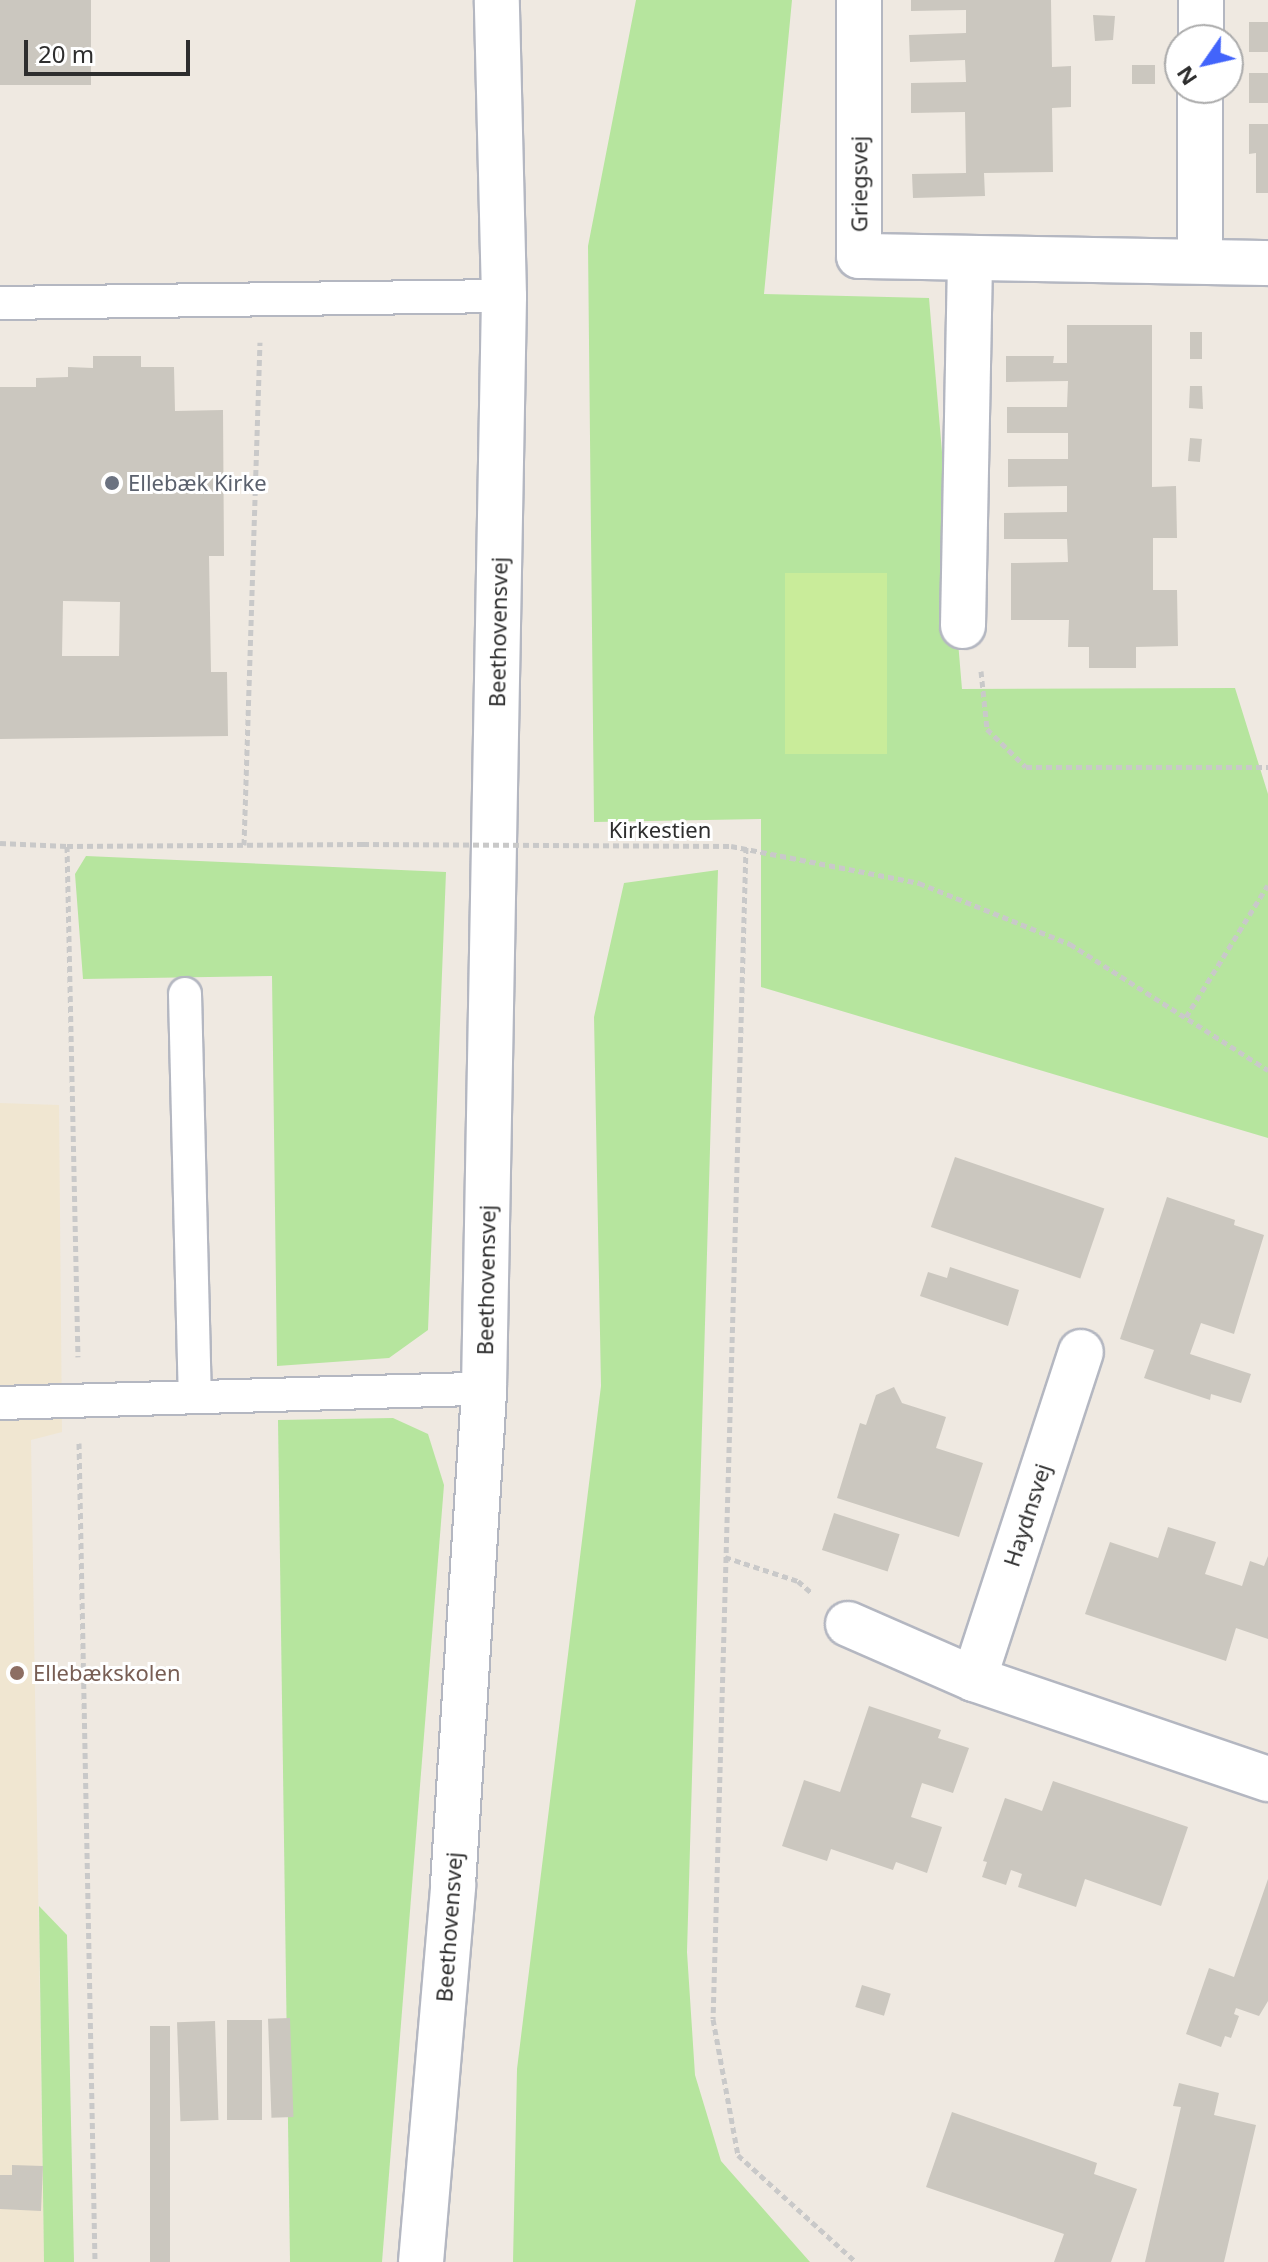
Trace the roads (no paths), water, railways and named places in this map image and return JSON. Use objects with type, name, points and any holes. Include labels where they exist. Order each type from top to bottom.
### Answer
[{"type":"street","name":"Beethovensvej","points":[[421,2262],[453,1885],[484,1389],[504,296],[497,0]]},
{"type":"street","name":"Griegsvej","points":[[859,0],[859,256],[1268,263]]},
{"type":"street","points":[[1201,0],[1201,24]]},
{"type":"street","points":[[1200,104],[1200,261]]},
{"type":"street","points":[[963,626],[970,258]]},
{"type":"street","name":"Haydnsvej","points":[[974,1679],[1081,1352]]},
{"type":"street","points":[[848,1624],[974,1679],[1268,1779]]},
{"type":"lane","points":[[0,303],[504,296]]},
{"type":"lane","points":[[185,994],[195,1397]]},
{"type":"lane","points":[[0,1403],[484,1389]]},
{"type":"place","name":"Ellebæk Kirke","points":[[112,483]]},
{"type":"place","name":"Ellebækskolen","points":[[17,1673]]}]
